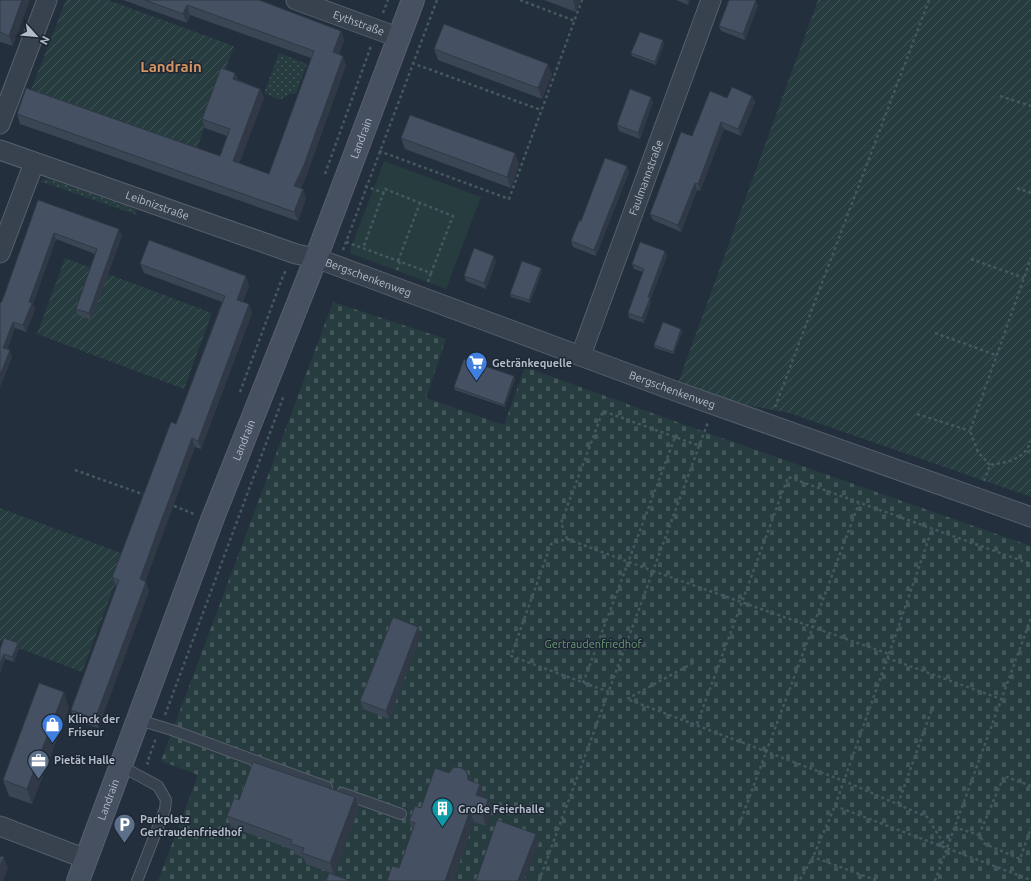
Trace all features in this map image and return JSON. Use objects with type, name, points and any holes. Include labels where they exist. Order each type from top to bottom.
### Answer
[{"type":"street","points":[[0,124],[47,0]]},
{"type":"street","name":"Eythstraße","points":[[296,0],[402,52]]},
{"type":"street","name":"Landrain","points":[[78,881],[212,520],[316,258],[359,144],[402,52],[413,0]]},
{"type":"street","name":"Faulmannstraße","points":[[581,355],[711,0]]},
{"type":"street","name":"Leibnizstraße","points":[[0,150],[296,254],[316,258]]},
{"type":"street","points":[[0,253],[34,163]]},
{"type":"street","name":"Bergschenkenweg","points":[[316,258],[714,405],[1031,517]]},
{"type":"street","points":[[0,826],[86,859]]},
{"type":"lane","points":[[138,720],[400,814]]},
{"type":"lane","points":[[121,766],[158,786],[166,800],[137,881]]},
{"type":"path","points":[[337,266],[380,151],[402,52],[436,0]]},
{"type":"path","points":[[520,0],[575,21]]},
{"type":"path","points":[[359,144],[509,199],[582,0]]},
{"type":"path","points":[[774,409],[929,0]]},
{"type":"path","points":[[402,52],[541,110]]},
{"type":"path","points":[[1000,96],[1031,106]]},
{"type":"path","points":[[1017,188],[1031,193]]},
{"type":"path","points":[[346,242],[431,273],[453,216],[385,189],[363,248]]},
{"type":"path","points":[[398,260],[420,203]]},
{"type":"path","points":[[990,465],[978,452],[970,432],[1031,258]]},
{"type":"path","points":[[971,259],[1024,278]]},
{"type":"path","points":[[935,333],[996,355]]},
{"type":"path","points":[[152,767],[147,763],[286,391]]},
{"type":"path","points":[[539,881],[714,405]]},
{"type":"path","points":[[567,539],[561,522],[603,411],[700,446]]},
{"type":"path","points":[[917,414],[970,432]]},
{"type":"path","points":[[583,683],[675,437]]},
{"type":"path","points":[[990,465],[1008,462],[1027,451],[1031,441]]},
{"type":"path","points":[[1027,451],[1031,453]]},
{"type":"path","points":[[978,498],[990,465]]},
{"type":"path","points":[[75,470],[149,497]]},
{"type":"path","points":[[697,724],[788,477],[1031,564]]},
{"type":"path","points":[[739,825],[768,751],[859,503]]},
{"type":"path","points":[[794,881],[800,878],[813,857],[835,806],[932,529]]},
{"type":"path","points":[[609,692],[511,656],[551,544],[567,539],[653,571],[889,654]]},
{"type":"path","points":[[935,881],[946,847],[1031,618]]},
{"type":"path","points":[[887,658],[1001,699]]},
{"type":"path","points":[[693,663],[627,699],[768,751],[844,781],[927,817],[946,847]]},
{"type":"path","points":[[898,804],[933,706]]},
{"type":"path","points":[[979,835],[1004,776],[1031,786]]},
{"type":"path","points":[[835,806],[1031,880]]},
{"type":"path","points":[[954,827],[979,835],[985,844],[1020,859],[1031,828]]},
{"type":"path","points":[[813,857],[878,881]]},
{"type":"green space","points":[[66,0],[108,0],[234,46],[197,148],[31,90]]},
{"type":"green space","points":[[818,0],[1031,0],[1031,497],[789,413],[675,391]]},
{"type":"green space","points":[[279,53],[307,64],[296,93],[289,94],[280,100],[264,93]]},
{"type":"green space","points":[[384,161],[481,197],[446,289],[349,253]]},
{"type":"green space","points":[[49,179],[135,209],[137,215],[39,181]]},
{"type":"green space","points":[[65,258],[212,313],[184,389],[37,334]]},
{"type":"green space","name":"Gertraudenfriedhof","points":[[333,302],[446,339],[426,398],[504,425],[525,367],[705,432],[1031,546],[1031,881],[158,881],[198,775],[161,761]]},
{"type":"green space","points":[[0,508],[126,555],[82,672],[0,641]]},
{"type":"building","points":[[0,0],[22,0],[9,36],[0,32]]},
{"type":"building","points":[[145,0],[259,0],[341,31],[333,52],[343,56],[304,165],[294,186],[303,189],[294,212],[17,114],[26,88],[220,156],[230,129],[202,119],[221,68],[235,73],[233,79],[260,89],[233,161],[269,174],[314,51],[187,5],[183,14]]},
{"type":"building","points":[[729,0],[756,0],[743,34],[719,26]]},
{"type":"building","points":[[444,24],[548,64],[538,88],[434,49]]},
{"type":"building","points":[[640,32],[663,40],[655,62],[631,53]]},
{"type":"building","points":[[732,87],[752,96],[738,129],[721,122],[698,184],[695,183],[678,225],[650,214],[681,132],[692,136],[710,91],[727,98]]},
{"type":"building","points":[[630,89],[651,97],[638,133],[617,125]]},
{"type":"building","points":[[410,115],[515,153],[507,177],[401,138]]},
{"type":"building","points":[[605,158],[627,166],[594,250],[571,241],[579,221],[581,221]]},
{"type":"building","points":[[38,200],[119,229],[89,313],[76,309],[97,249],[54,233],[29,302],[32,303],[23,325],[13,322],[3,348],[10,350],[0,375],[0,302],[1,303],[4,296]]},
{"type":"building","points":[[149,240],[246,276],[237,300],[249,304],[198,441],[192,438],[157,532],[140,579],[146,582],[95,719],[71,710],[119,580],[112,577],[171,422],[176,424],[225,296],[140,264]]},
{"type":"building","points":[[640,242],[665,251],[642,318],[628,313],[644,269],[632,264]]},
{"type":"building","points":[[474,248],[494,256],[484,283],[464,276]]},
{"type":"building","points":[[522,261],[541,268],[529,300],[510,294]]},
{"type":"building","points":[[663,322],[681,329],[673,352],[654,345]]},
{"type":"building","points":[[464,359],[514,376],[504,405],[454,387]]},
{"type":"building","points":[[393,617],[418,627],[386,711],[360,701]]},
{"type":"building","points":[[4,638],[18,643],[12,657],[4,654],[0,664],[0,649]]},
{"type":"building","points":[[39,683],[64,692],[27,789],[3,780]]},
{"type":"building","points":[[253,762],[355,797],[330,863],[302,853],[304,848],[291,844],[292,840],[227,816],[234,798],[239,800]]},
{"type":"building","name":"Große Feierhalle","points":[[454,767],[462,768],[467,772],[468,780],[480,784],[476,795],[488,799],[483,816],[470,811],[445,881],[387,881],[392,866],[399,868],[415,823],[409,821],[415,806],[421,808],[435,768],[449,773]]},
{"type":"building","points":[[497,820],[536,834],[518,881],[476,881]]},
{"type":"building","points":[[0,856],[4,857],[0,866]]},
{"type":"building","points":[[329,873],[351,881],[326,881]]},
{"type":"place","name":"Getränkequelle","points":[[477,382]]},
{"type":"place","name":"Klinck der Friseur","points":[[52,744]]},
{"type":"place","name":"Pietät Halle","points":[[39,780]]},
{"type":"place","name":"Große Feierhalle","points":[[443,828]]},
{"type":"place","name":"Parkplatz Gertraudenfriedhof","points":[[124,844]]},
{"type":"district","name":"Landrain","points":[[171,67]]}]
